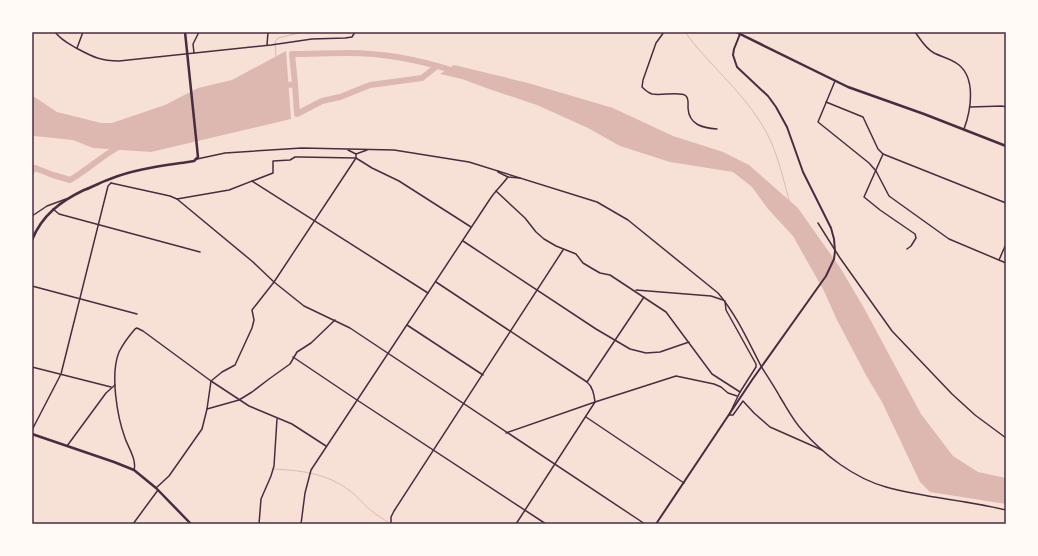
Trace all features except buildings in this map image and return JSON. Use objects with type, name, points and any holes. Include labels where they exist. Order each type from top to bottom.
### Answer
[{"type":"main road","points":[[32,240],[35,232],[43,220],[53,209],[66,199],[109,179],[128,173],[188,162],[197,158],[185,32]]},
{"type":"main road","points":[[736,32],[741,33],[835,81],[1006,146]]},
{"type":"main road","points":[[32,434],[134,470],[157,489],[191,524]]},
{"type":"street","points":[[55,32],[61,40],[92,57],[107,61],[188,54],[312,39],[345,38],[352,36],[354,32]]},
{"type":"street","points":[[77,48],[84,32]]},
{"type":"street","points":[[127,32],[159,32]]},
{"type":"street","points":[[194,53],[193,44],[199,32]]},
{"type":"street","points":[[266,45],[268,32]]},
{"type":"street","points":[[664,32],[656,42],[642,87],[651,94],[660,95],[681,93],[685,95],[688,99],[688,111],[695,122],[702,128],[717,130]]},
{"type":"street","points":[[916,32],[926,47],[934,53],[959,65],[966,73],[970,82],[970,107],[964,130]]},
{"type":"street","points":[[656,524],[762,365],[826,276],[834,259],[834,239],[827,221],[803,172],[787,127],[768,96],[736,66],[733,55],[741,33]]},
{"type":"street","points":[[835,81],[818,122],[869,163],[876,171],[889,196],[949,239],[1006,263]]},
{"type":"street","points":[[826,102],[862,117],[878,149],[883,154],[1006,203]]},
{"type":"street","points":[[970,107],[1006,107]]},
{"type":"street","points":[[348,149],[356,154]]},
{"type":"street","points":[[197,158],[225,153],[275,150],[394,150],[469,162],[597,202],[628,220],[704,280],[725,301],[798,424],[824,451],[855,474],[887,487],[1006,510]]},
{"type":"street","points":[[356,154],[368,150]]},
{"type":"street","points":[[133,524],[202,429],[212,381],[222,372],[235,365],[252,328],[254,320],[252,310],[274,282],[356,158],[356,154]]},
{"type":"street","points":[[883,154],[864,197],[915,234],[916,238],[907,249]]},
{"type":"street","points":[[177,199],[221,192],[273,173],[273,161],[290,160],[295,157],[356,158],[372,168],[399,181],[471,227]]},
{"type":"street","points":[[498,170],[498,172],[508,177],[521,178]]},
{"type":"street","points":[[301,524],[308,476],[326,446],[471,227],[490,199],[508,177]]},
{"type":"street","points":[[109,179],[111,183]]},
{"type":"street","points":[[252,181],[428,293]]},
{"type":"street","points":[[111,183],[170,196],[177,199],[304,306],[350,328],[645,524]]},
{"type":"street","points":[[32,430],[61,374],[108,186],[111,183]]},
{"type":"street","points":[[496,191],[525,218],[536,232],[550,242],[564,250],[576,254],[584,263],[593,269],[610,275],[666,312],[716,377],[740,392]]},
{"type":"street","points":[[32,216],[47,206],[66,199]]},
{"type":"street","points":[[53,209],[59,214],[200,252]]},
{"type":"street","points":[[818,223],[840,258],[892,331],[952,394],[975,415],[1006,438]]},
{"type":"street","points":[[462,241],[615,341],[630,349],[646,353],[660,352],[689,342]]},
{"type":"street","points":[[999,260],[1006,244]]},
{"type":"street","points":[[391,524],[391,517],[394,511],[564,250]]},
{"type":"street","points":[[436,282],[590,384],[593,393],[595,402],[516,524]]},
{"type":"street","points":[[32,286],[137,314]]},
{"type":"street","points":[[634,290],[711,296],[725,301]]},
{"type":"street","points":[[587,382],[644,297]]},
{"type":"street","points":[[725,301],[726,310],[756,364],[755,370],[740,392],[729,415]]},
{"type":"street","points":[[207,409],[239,400],[252,392],[290,364],[297,352],[311,343],[336,320]]},
{"type":"street","points":[[407,325],[483,375]]},
{"type":"street","points":[[134,470],[134,462],[124,437],[119,416],[115,385],[119,353],[134,329],[137,328],[248,406],[292,424],[326,446]]},
{"type":"street","points":[[293,357],[546,524]]},
{"type":"street","points":[[32,367],[112,387]]},
{"type":"street","points":[[506,433],[676,376],[714,384],[738,396]]},
{"type":"street","points":[[67,446],[115,385]]},
{"type":"street","points":[[729,415],[733,415],[743,401],[770,427],[824,451]]},
{"type":"street","points":[[586,417],[684,483]]},
{"type":"street","points":[[259,524],[261,499],[274,466],[277,418]]},
{"type":"shaded area","points":[[286,51],[291,119],[151,152],[93,148],[73,140],[34,136],[32,134],[32,94],[57,112],[101,123],[112,123],[165,105],[198,88],[232,80]]},
{"type":"shaded area","points":[[454,65],[528,83],[613,108],[673,136],[723,152],[749,165],[798,208],[841,269],[864,308],[921,414],[953,456],[978,472],[1006,478],[1006,504],[930,492],[920,482],[882,402],[867,377],[837,320],[824,291],[793,236],[768,209],[752,187],[733,172],[670,162],[620,146],[588,128],[537,105],[462,79],[440,74]]},
{"type":"waterway","points":[[276,56],[275,42],[278,38],[303,32]]},
{"type":"waterway","points":[[685,32],[744,99],[761,123],[775,151],[789,200]]},
{"type":"waterway","points":[[281,86],[295,84],[292,54],[375,54],[415,60],[454,71]]},
{"type":"waterway","points":[[295,84],[297,114],[322,101],[340,97],[370,85],[422,78],[437,66]]},
{"type":"waterway","points":[[32,171],[35,168],[70,180],[120,146]]},
{"type":"waterway","points":[[272,469],[292,470],[322,476],[332,480],[350,491],[371,510],[391,524]]}]
